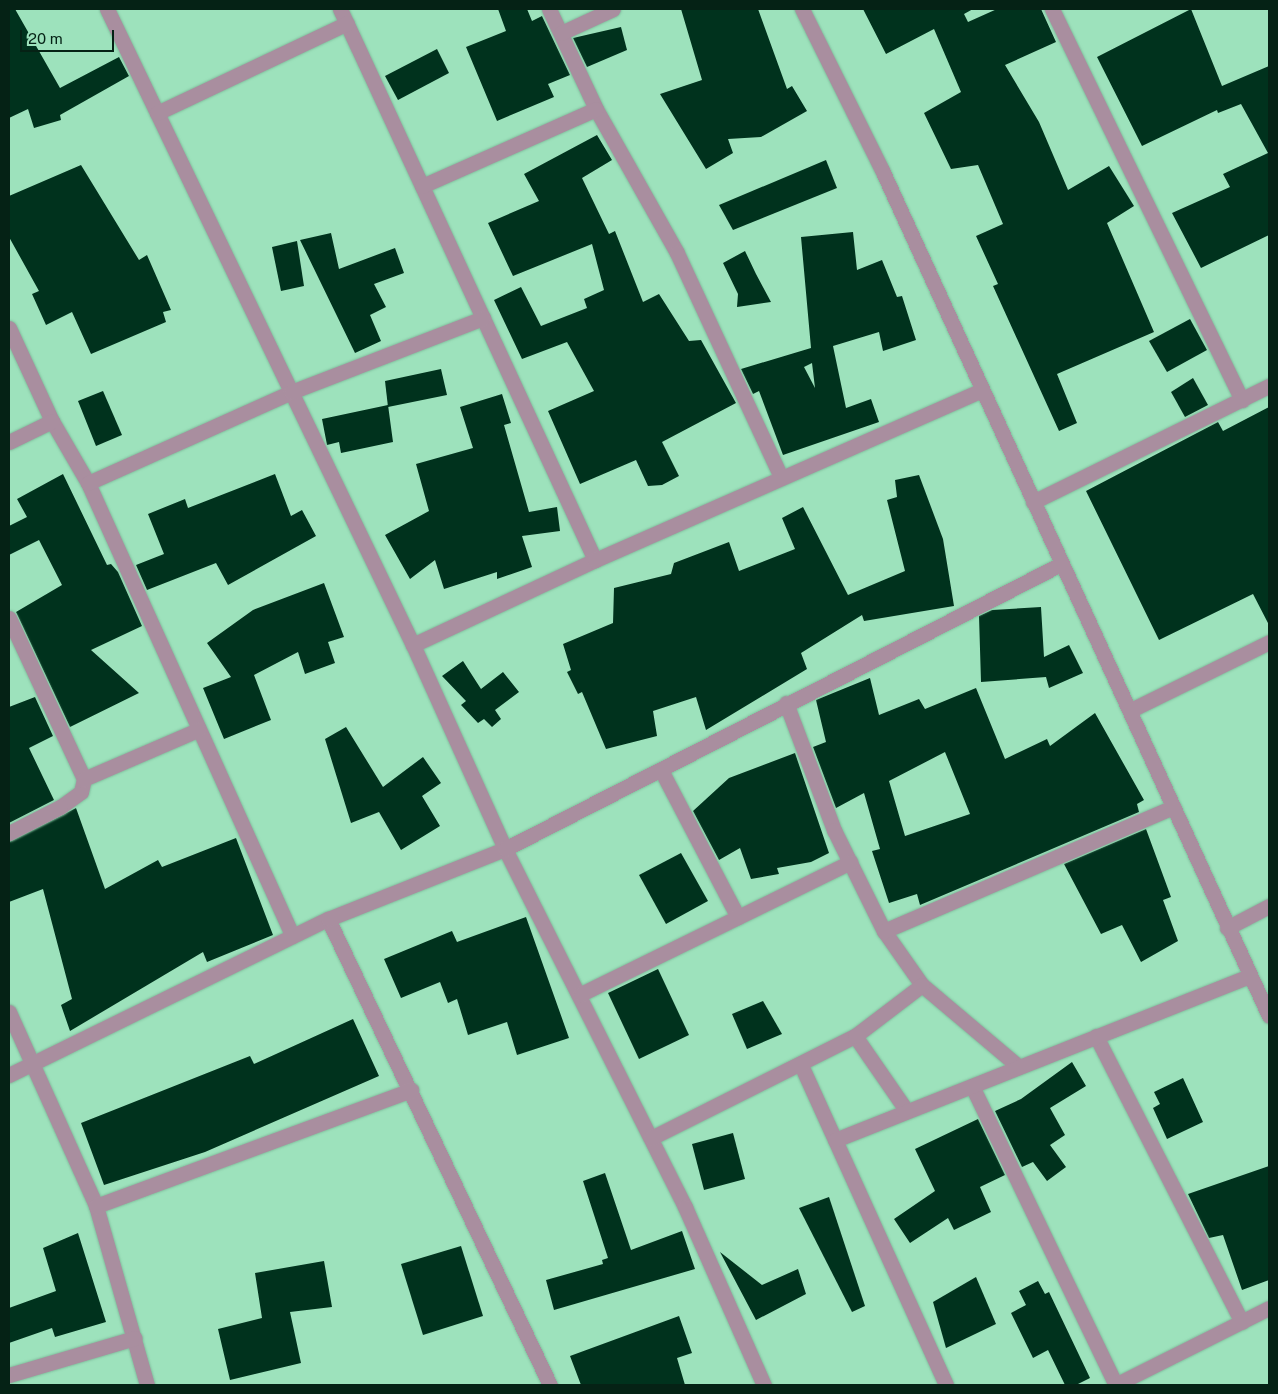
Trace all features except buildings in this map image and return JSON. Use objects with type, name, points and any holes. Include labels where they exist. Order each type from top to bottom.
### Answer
[{"type":"street","points":[[107,9],[414,645],[505,849],[581,994],[651,1138],[764,1385]]},
{"type":"street","points":[[340,9],[595,560]]},
{"type":"street","points":[[549,9],[596,110],[676,253],[781,477]]},
{"type":"street","points":[[561,33],[613,9]]},
{"type":"street","points":[[802,9],[882,170],[980,391],[1131,710],[1227,928],[1269,1016]]},
{"type":"street","points":[[1052,9],[1242,400]]},
{"type":"street","points":[[157,114],[347,23]]},
{"type":"street","points":[[422,186],[596,110]]},
{"type":"street","points":[[88,483],[291,392],[483,318]]},
{"type":"street","points":[[9,328],[52,421],[88,483],[198,730],[293,936]]},
{"type":"street","points":[[1033,502],[1269,386]]},
{"type":"street","points":[[414,645],[595,560],[980,391]]},
{"type":"street","points":[[9,442],[52,421]]},
{"type":"street","points":[[9,1075],[328,919],[505,849],[661,770],[786,703],[1061,564]]},
{"type":"street","points":[[9,618],[84,779],[81,792],[67,802],[9,833]]},
{"type":"street","points":[[1131,710],[1269,642]]},
{"type":"street","points":[[786,703],[850,862],[884,931],[922,985],[1018,1066]]},
{"type":"street","points":[[84,779],[198,730]]},
{"type":"street","points":[[661,770],[738,917]]},
{"type":"street","points":[[884,931],[1174,807]]},
{"type":"street","points":[[581,994],[850,862]]},
{"type":"street","points":[[1227,928],[1269,906]]},
{"type":"street","points":[[328,919],[550,1385]]},
{"type":"street","points":[[836,1140],[906,1110],[972,1086],[1018,1066],[1249,976]]},
{"type":"street","points":[[651,1138],[801,1065],[855,1036],[922,985]]},
{"type":"street","points":[[9,1012],[96,1206],[147,1385]]},
{"type":"street","points":[[855,1036],[906,1110]]},
{"type":"street","points":[[1096,1036],[1242,1322]]},
{"type":"street","points":[[801,1065],[946,1385]]},
{"type":"street","points":[[972,1086],[1115,1385],[1269,1308]]},
{"type":"street","points":[[96,1206],[411,1090]]},
{"type":"street","points":[[9,1375],[135,1338]]}]
